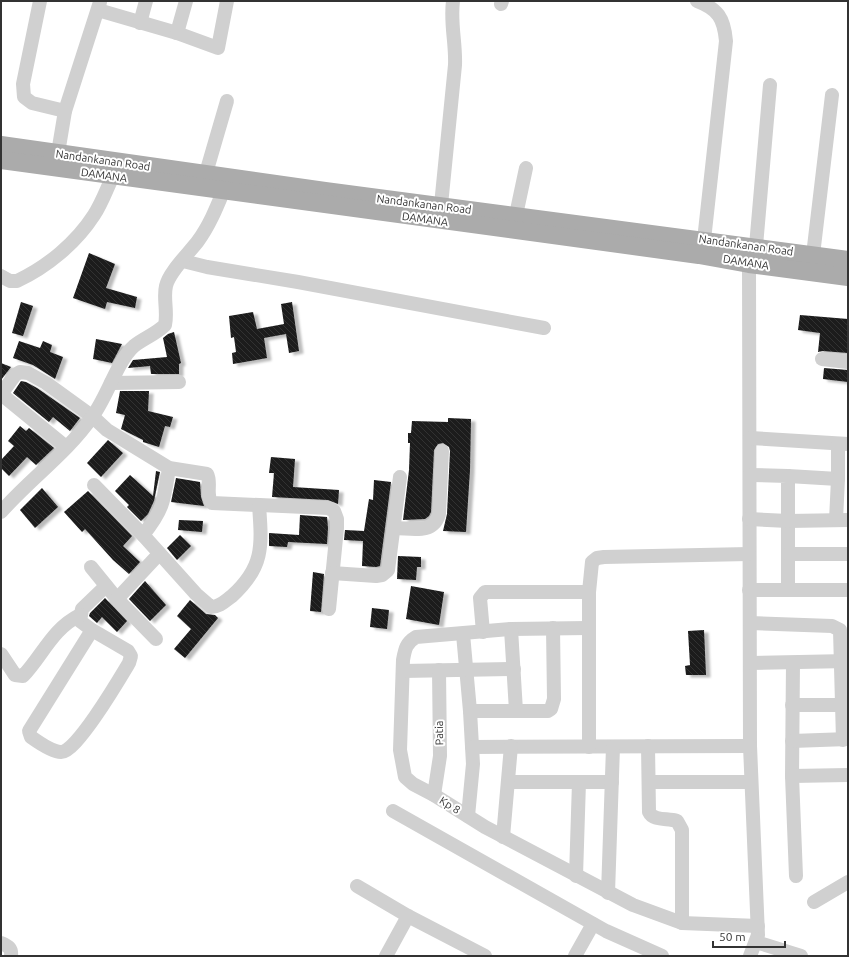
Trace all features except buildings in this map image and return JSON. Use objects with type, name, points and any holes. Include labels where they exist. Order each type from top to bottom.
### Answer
[{"type":"main road","name":"Nandankanan Road","points":[[1,145],[325,191],[516,215],[608,235],[704,240],[756,246],[848,260]]},
{"type":"main road","name":"DAMANA","points":[[1,160],[223,192],[608,235],[699,255],[749,264],[848,277]]},
{"type":"street","points":[[40,1],[23,84],[24,97],[32,103],[65,111]]},
{"type":"street","points":[[140,23],[146,1]]},
{"type":"street","points":[[177,33],[186,1]]},
{"type":"street","points":[[58,153],[65,111],[99,6],[140,23],[177,33],[218,48],[227,1]]},
{"type":"street","points":[[441,206],[456,65],[456,45],[451,14],[453,1]]},
{"type":"street","points":[[696,1],[712,3],[725,27],[726,41],[704,240]]},
{"type":"street","points":[[756,246],[770,85]]},
{"type":"street","points":[[813,254],[832,95]]},
{"type":"street","points":[[206,173],[227,101]]},
{"type":"street","points":[[516,215],[520,188],[526,168]]},
{"type":"street","points":[[1,276],[10,281],[18,281],[57,256],[80,233],[94,214],[113,176]]},
{"type":"street","points":[[1,512],[18,493],[66,447],[93,417],[125,358],[134,346],[165,325],[167,317],[166,286],[169,278],[183,261],[211,220],[223,192]]},
{"type":"street","points":[[183,261],[207,268],[298,282],[544,328]]},
{"type":"street","points":[[749,264],[750,746],[758,926],[756,942],[750,956]]},
{"type":"street","points":[[822,359],[848,362]]},
{"type":"street","points":[[66,447],[1,394],[15,375],[20,372],[28,373],[46,383],[93,417],[107,430],[169,468],[207,474],[209,479],[209,500],[212,503],[328,508],[334,511],[337,519],[337,528],[329,609]]},
{"type":"street","points":[[111,383],[179,382]]},
{"type":"street","points":[[749,519],[788,521],[842,520],[838,479],[843,444],[750,438]]},
{"type":"street","points":[[394,528],[427,528],[437,522],[439,514],[442,451]]},
{"type":"street","points":[[143,535],[157,518],[163,506],[169,468]]},
{"type":"street","points":[[750,475],[838,479]]},
{"type":"street","points":[[332,573],[376,576],[382,575],[388,570],[400,476]]},
{"type":"street","points":[[788,476],[788,590]]},
{"type":"street","points":[[94,485],[211,607],[221,605],[242,587],[254,570],[260,557],[260,505]]},
{"type":"street","points":[[117,599],[159,554]]},
{"type":"street","points":[[589,747],[588,628],[590,568],[592,562],[597,558],[749,554]]},
{"type":"street","points":[[788,554],[848,554]]},
{"type":"street","points":[[91,567],[117,599],[156,639]]},
{"type":"street","points":[[92,630],[30,731],[31,737],[62,752],[67,751],[74,745],[104,703],[129,663],[131,656],[128,651],[92,630],[80,621],[82,609],[106,586]]},
{"type":"street","points":[[749,590],[848,590]]},
{"type":"street","points":[[483,632],[480,598],[485,592],[589,592]]},
{"type":"street","points":[[1,654],[15,675],[23,676],[49,640],[66,623],[80,615]]},
{"type":"street","points":[[750,623],[832,626],[837,628],[841,635],[845,661],[846,739],[792,741]]},
{"type":"street","points":[[470,711],[548,711],[554,705],[553,628]]},
{"type":"street","name":"Kp 8","points":[[588,628],[511,629],[463,634],[416,636],[409,641],[405,648],[403,670],[400,750],[405,777],[413,784],[503,837],[639,908],[682,923],[758,926]]},
{"type":"street","points":[[511,629],[516,712]]},
{"type":"street","points":[[463,634],[473,764],[468,816]]},
{"type":"street","points":[[750,663],[845,661]]},
{"type":"street","points":[[794,663],[792,705],[792,776],[796,876]]},
{"type":"street","points":[[403,670],[514,669]]},
{"type":"street","name":"Patia","points":[[434,795],[440,756],[438,670]]},
{"type":"street","points":[[792,705],[845,705]]},
{"type":"street","points":[[503,837],[512,746]]},
{"type":"street","points":[[648,746],[649,812],[651,816],[677,821],[682,830],[682,923]]},
{"type":"street","points":[[472,747],[750,746]]},
{"type":"street","points":[[608,893],[614,747]]},
{"type":"street","points":[[792,776],[848,775]]},
{"type":"street","points":[[508,782],[612,782]]},
{"type":"street","points":[[576,876],[579,782]]},
{"type":"street","points":[[649,782],[751,782]]},
{"type":"street","points":[[393,812],[593,924],[662,956]]},
{"type":"street","points":[[814,902],[848,882]]},
{"type":"street","points":[[356,886],[408,916],[485,956]]},
{"type":"street","points":[[386,956],[408,916]]},
{"type":"street","points":[[575,956],[593,924]]},
{"type":"street","points":[[1,942],[8,946],[12,952],[11,956]]},
{"type":"street","points":[[756,942],[792,955]]}]
